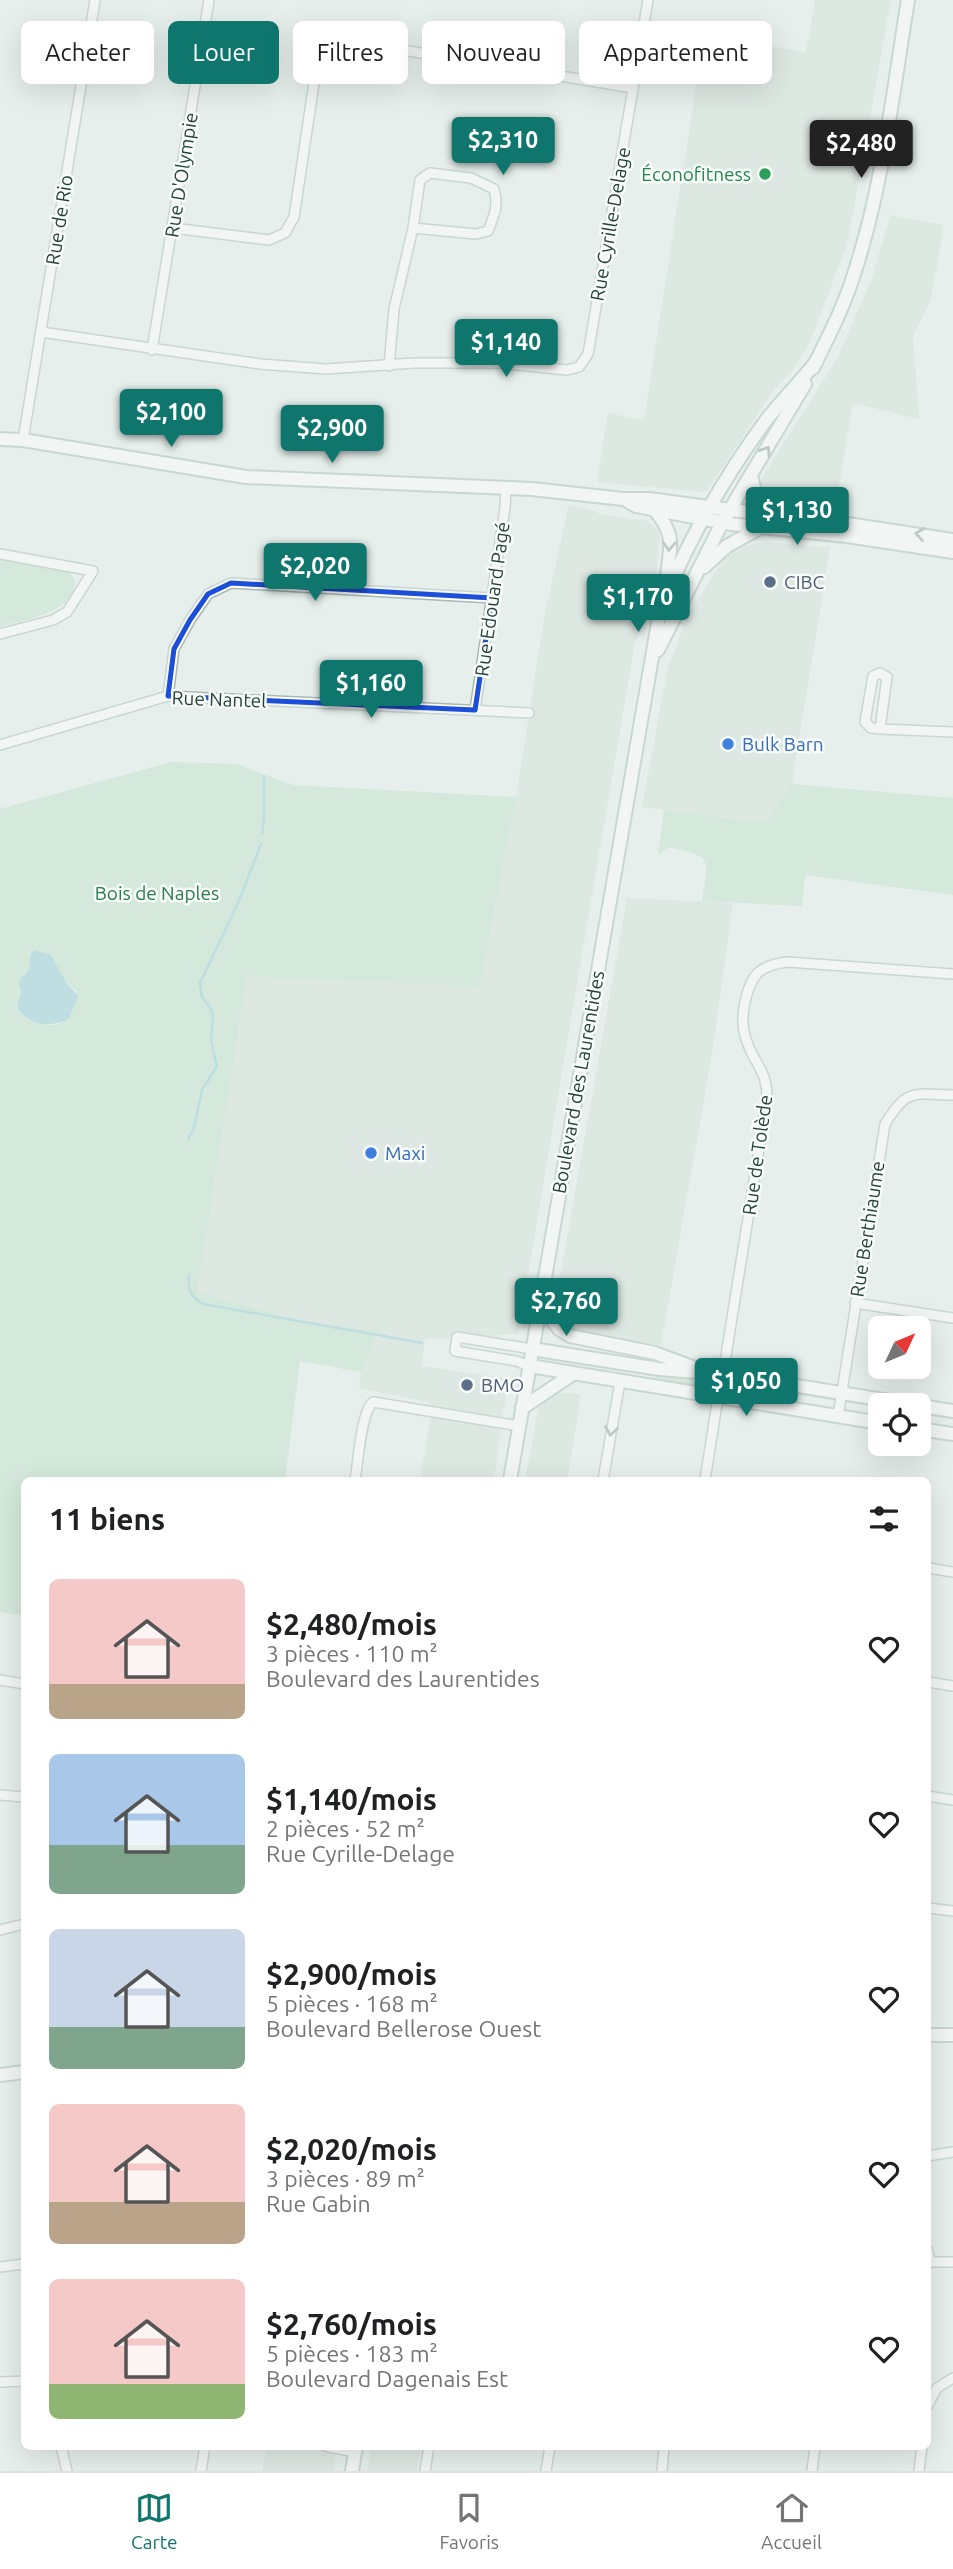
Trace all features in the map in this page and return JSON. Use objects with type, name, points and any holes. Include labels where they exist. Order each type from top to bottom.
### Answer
[{"type":"main road","name":"Boulevard des Laurentides","points":[[647,683],[662,639],[722,523],[782,427],[816,362],[849,289],[879,171],[908,0]]},
{"type":"main road","name":"Boulevard des Laurentides","points":[[510,1477],[657,627],[667,594],[707,513],[768,419],[816,362]]},
{"type":"main road","points":[[0,439],[23,440],[255,478],[506,488],[649,499],[707,513],[722,523],[847,536],[953,552]]},
{"type":"main road","points":[[751,476],[757,499],[776,514]]},
{"type":"main road","points":[[623,499],[636,506],[654,509],[707,513],[730,510],[776,514],[953,540]]},
{"type":"main road","points":[[654,509],[670,534],[667,594]]},
{"type":"main road","points":[[693,579],[724,548],[761,527]]},
{"type":"main road","points":[[540,1304],[559,1329],[570,1336],[655,1353],[709,1373]]},
{"type":"main road","points":[[532,1349],[659,1369],[723,1374],[953,1411]]},
{"type":"main road","points":[[530,1366],[868,1421]]},
{"type":"main road","points":[[522,1408],[573,1374]]},
{"type":"main road","points":[[931,1431],[953,1434]]},
{"type":"main road","points":[[931,2035],[953,2035]]},
{"type":"main road","points":[[0,2076],[21,2072]]},
{"type":"main road","points":[[352,2471],[355,2450]]},
{"type":"street","name":"Rue de Rio","points":[[23,440],[94,0]]},
{"type":"street","name":"Rue D'Olympie","points":[[152,350],[209,0]]},
{"type":"street","name":"Rue Cyrille-Delage","points":[[41,332],[152,350],[313,368],[414,363],[499,363],[570,370],[584,363],[588,354],[648,0]]},
{"type":"street","points":[[173,228],[269,240],[285,233],[294,217],[317,64],[326,47],[342,40],[633,88]]},
{"type":"street","points":[[389,366],[394,309],[413,228],[420,180],[430,173],[471,178],[494,189],[498,200],[488,231],[476,234],[413,228]]},
{"type":"street","name":"Rue Edouard Pagé","points":[[475,710],[506,504],[506,488]]},
{"type":"street","points":[[0,554],[93,571],[67,612],[53,620],[0,635]]},
{"type":"street","points":[[168,696],[174,649],[208,594],[231,583],[492,598]]},
{"type":"street","points":[[880,729],[887,677],[880,673],[873,677],[865,722],[871,728],[880,729],[953,732]]},
{"type":"street","name":"Rue Nantel","points":[[0,746],[168,696],[529,713]]},
{"type":"street","name":"Rue de Tolède","points":[[723,1374],[767,1100],[768,1084],[743,1030],[743,1010],[752,977],[767,967],[788,962],[953,974]]},
{"type":"street","name":"Rue Berthiaume","points":[[838,1416],[884,1124],[898,1103],[913,1094],[953,1095]]},
{"type":"street","points":[[855,1303],[953,1318]]},
{"type":"street","points":[[530,1366],[516,1361],[455,1351],[457,1337],[532,1349]]},
{"type":"street","points":[[604,1477],[620,1382]]},
{"type":"street","points":[[705,1477],[718,1397]]},
{"type":"street","points":[[356,1477],[368,1408],[372,1402],[519,1426]]},
{"type":"street","points":[[931,1568],[953,1572]]},
{"type":"street","points":[[0,1680],[21,1684]]},
{"type":"street","points":[[931,1682],[953,1686]]},
{"type":"street","points":[[0,1796],[21,1797]]},
{"type":"street","points":[[931,1796],[953,1800]]},
{"type":"street","points":[[931,1908],[953,1911]]},
{"type":"street","points":[[0,1930],[21,1925]]},
{"type":"street","points":[[931,2156],[953,2152]]},
{"type":"street","points":[[931,2262],[953,2262]]},
{"type":"street","points":[[0,2267],[21,2264]]},
{"type":"street","points":[[931,2399],[937,2388],[953,2378]]},
{"type":"street","points":[[0,2382],[21,2381]]},
{"type":"street","points":[[62,2450],[67,2471]]},
{"type":"street","points":[[201,2471],[204,2450]]},
{"type":"street","points":[[425,2471],[428,2450]]},
{"type":"street","points":[[546,2471],[549,2450]]},
{"type":"street","points":[[662,2471],[664,2450]]},
{"type":"street","points":[[811,2471],[814,2450]]},
{"type":"street","points":[[919,2471],[922,2450]]},
{"type":"highlighted area","points":[[231,583],[492,598],[475,710],[168,696],[174,649],[190,620],[208,594]]},
{"type":"shaded area","points":[[815,0],[891,0],[847,245],[808,346],[795,367],[771,394],[708,490],[701,492],[597,482],[608,413],[644,420],[696,84],[772,84],[772,46],[806,52]]},
{"type":"shaded area","points":[[890,215],[944,225],[931,300],[913,336],[919,419],[853,403],[835,509],[777,504],[761,491],[761,479],[837,359],[873,276]]},
{"type":"shaded area","points":[[569,504],[605,515],[648,521],[660,533],[655,586],[634,647],[518,1334],[425,1339],[422,1366],[508,1379],[494,1477],[420,1477],[430,1419],[429,1402],[359,1388],[361,1372],[377,1331],[310,1323],[197,1292],[247,977],[480,986],[516,797],[545,613]]},
{"type":"shaded area","points":[[763,542],[830,547],[792,784],[767,823],[642,807],[668,667],[687,618],[724,557],[741,547]]},
{"type":"shaded area","points":[[627,898],[733,903],[712,1054],[661,1345],[611,1338],[568,1328],[559,1318],[555,1306]]},
{"type":"shaded area","points":[[556,1394],[581,1395],[567,1477],[526,1477],[539,1406]]},
{"type":"shaded area","points":[[266,2450],[337,2450],[334,2471],[262,2471]]},
{"type":"shaded area","points":[[371,2450],[420,2450],[417,2471],[367,2471]]},
{"type":"green space","points":[[0,560],[67,571],[74,578],[74,590],[60,607],[48,613],[0,627]]},
{"type":"green space","name":"Bois de Naples","points":[[171,762],[237,764],[293,785],[516,797],[480,986],[247,977],[197,1292],[310,1323],[378,1331],[361,1372],[300,1361],[285,1477],[21,1477],[21,1616],[0,1612],[0,809]],"holes":[[[31,953],[50,954],[66,982],[77,992],[69,1019],[51,1025],[25,1017],[20,990],[22,978],[28,971]]]},
{"type":"green space","points":[[792,784],[953,798],[953,895],[805,875],[802,906],[702,901],[706,868],[701,857],[669,847],[658,855],[664,810],[767,823]]},
{"type":"green space","points":[[655,1377],[703,1380],[778,1394],[722,1389]]},
{"type":"water","points":[[36,951],[50,954],[66,982],[78,996],[69,1019],[62,1022],[47,1024],[32,1021],[17,1005],[21,994],[19,981],[28,971],[31,953]]},
{"type":"waterway","points":[[262,833],[264,777]]},
{"type":"waterway","points":[[188,1139],[194,1128],[202,1090],[217,1066],[211,1041],[213,1016],[202,997],[200,983],[238,903],[261,844]]},
{"type":"waterway","points":[[189,1275],[191,1292],[203,1304],[422,1343]]},
{"type":"place","name":"Éconofitness","points":[[765,174]]},
{"type":"place","name":"CIBC","points":[[770,582]]},
{"type":"place","name":"Bulk Barn","points":[[728,744]]},
{"type":"place","name":"Maxi","points":[[371,1153]]},
{"type":"place","name":"BMO","points":[[467,1385]]}]
